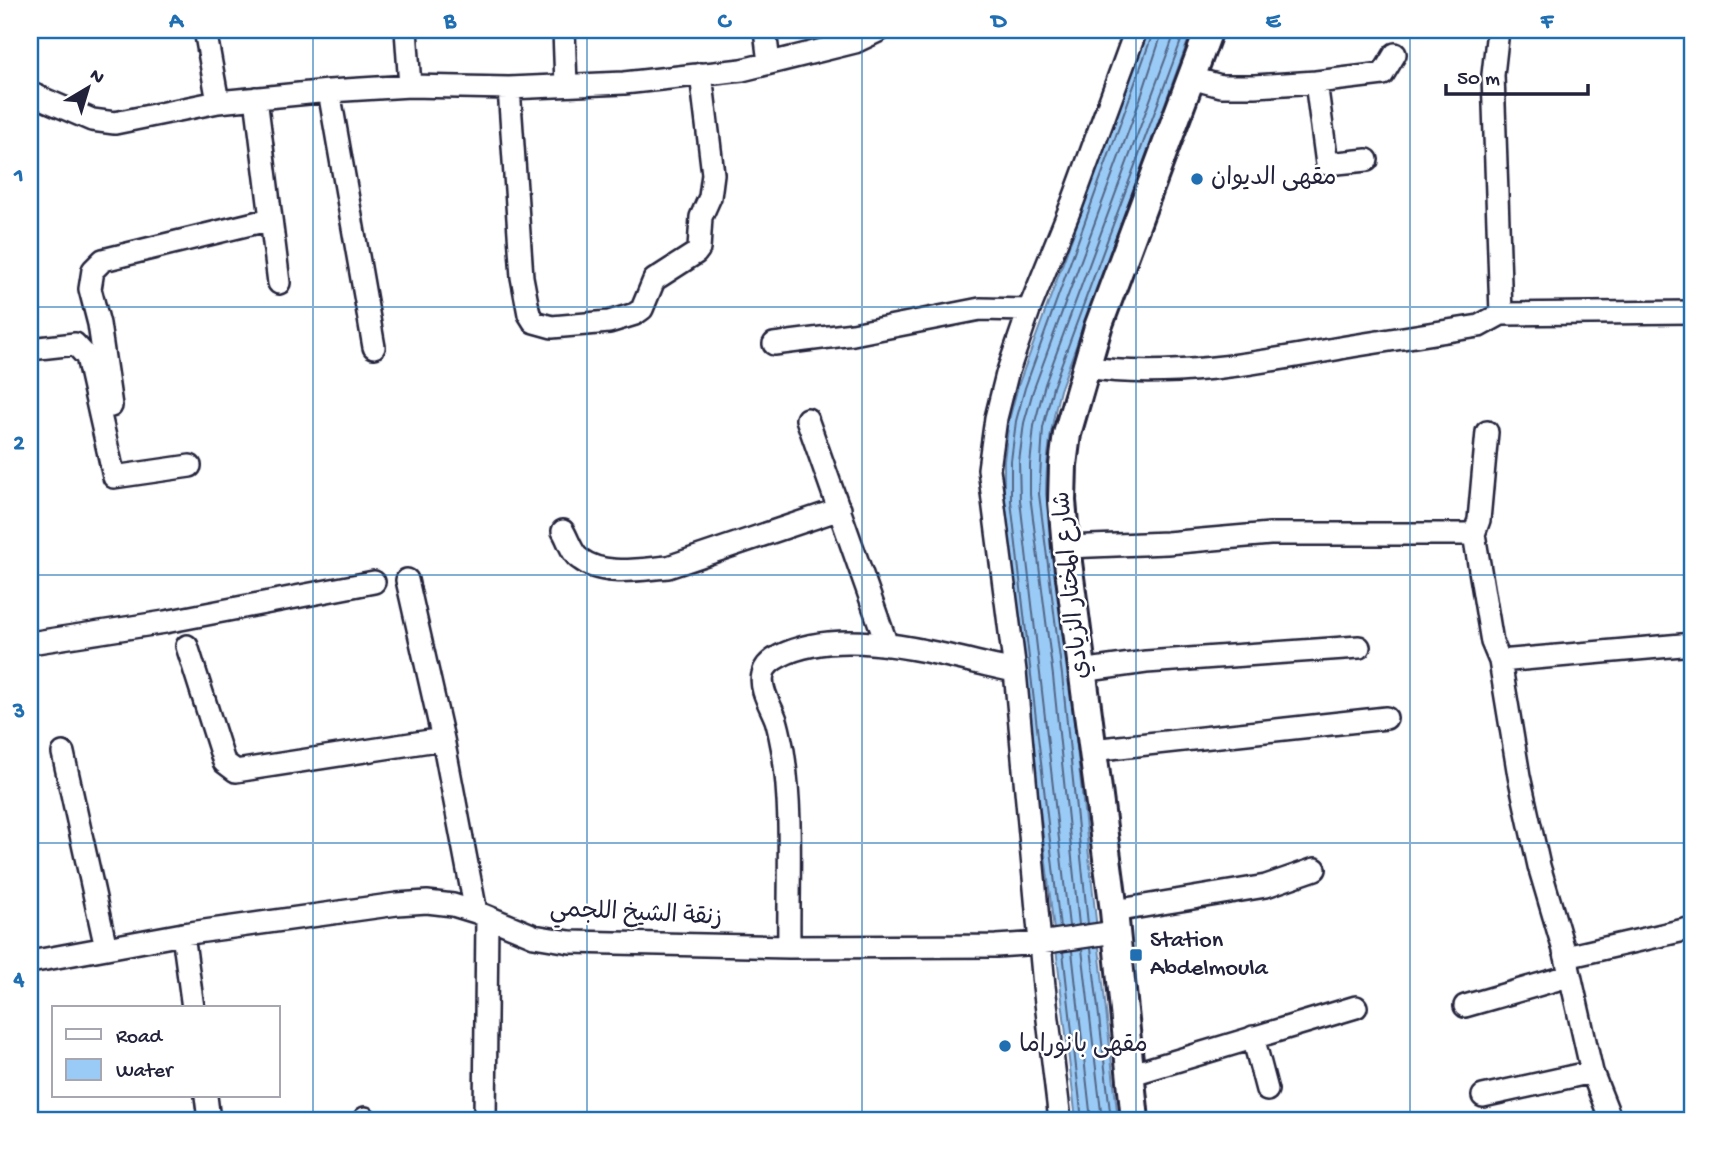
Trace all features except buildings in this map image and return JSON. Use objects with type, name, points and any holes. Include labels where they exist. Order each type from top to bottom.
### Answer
[{"type":"main road","name":"شارع المختار الزيادي","points":[[1135,1120],[1114,922],[1066,547],[1062,501],[1063,465],[1067,434],[1098,327],[1209,30]]},
{"type":"street","points":[[205,30],[218,102]]},
{"type":"street","points":[[406,30],[410,86]]},
{"type":"street","points":[[564,30],[566,85]]},
{"type":"street","points":[[765,30],[769,63]]},
{"type":"street","points":[[30,95],[92,121],[115,123],[218,102],[329,91],[410,86],[509,88],[624,83],[742,70],[855,43],[880,30]]},
{"type":"street","points":[[1060,1120],[1040,943],[1015,671],[989,469],[1002,396],[1029,310],[1072,204],[1136,30]]},
{"type":"street","points":[[1498,30],[1493,75],[1501,314]]},
{"type":"street","points":[[1191,78],[1221,86],[1317,82],[1383,74],[1395,54]]},
{"type":"street","points":[[509,88],[522,276],[529,314],[534,322],[552,327],[609,322],[635,314],[642,309],[654,280],[691,258],[699,249],[699,228],[713,174],[701,74]]},
{"type":"street","points":[[1317,82],[1327,164],[1367,160]]},
{"type":"street","points":[[329,91],[374,346]]},
{"type":"street","points":[[256,99],[279,283]]},
{"type":"street","points":[[111,406],[99,324],[90,289],[93,270],[103,260],[271,219]]},
{"type":"street","points":[[774,344],[853,334],[980,309],[1029,310]]},
{"type":"street","points":[[1086,367],[1116,372],[1207,368],[1479,326],[1501,314],[1693,312]]},
{"type":"street","points":[[30,349],[75,344],[87,357],[114,477],[190,466]]},
{"type":"street","points":[[807,419],[887,645]]},
{"type":"street","points":[[1487,432],[1479,520],[1474,534],[1492,642],[1500,661],[1519,776],[1539,866],[1567,966],[1592,1072],[1611,1120]]},
{"type":"street","points":[[563,531],[578,558],[600,569],[668,567],[840,509]]},
{"type":"street","points":[[1066,547],[1167,543],[1270,534],[1474,534]]},
{"type":"street","points":[[407,580],[482,914],[485,1120]]},
{"type":"street","points":[[30,643],[165,622],[374,582]]},
{"type":"street","points":[[789,947],[787,788],[777,723],[762,687],[762,674],[770,661],[788,652],[813,645],[850,643],[887,645],[1015,671]]},
{"type":"street","points":[[1500,661],[1693,644]]},
{"type":"street","points":[[187,646],[224,762],[236,771],[443,739]]},
{"type":"street","points":[[1081,671],[1170,660],[1359,647]]},
{"type":"street","points":[[1092,750],[1386,719]]},
{"type":"street","points":[[63,753],[106,948]]},
{"type":"street","name":"زنقة الشيخ اللجمي","points":[[30,962],[183,934],[427,902],[453,905],[482,914],[551,941],[789,947],[1040,943],[1114,922],[1266,886],[1315,869]]},
{"type":"street","points":[[1465,1006],[1567,966],[1693,928]]},
{"type":"street","points":[[183,934],[193,1006]]},
{"type":"street","points":[[1129,1075],[1356,1007]]},
{"type":"street","points":[[1253,1037],[1267,1090]]},
{"type":"street","points":[[1483,1096],[1592,1072]]},
{"type":"street","points":[[206,1098],[209,1120]]},
{"type":"water","points":[[1148,30],[1192,30],[1060,390],[1047,467],[1046,494],[1069,675],[1118,1120],[1076,1120],[1004,501],[1004,461],[1009,420],[1018,386]]},
{"type":"place","name":"مقهى الديوان","points":[[1197,179]]},
{"type":"place","name":"Station Abdelmoula","points":[[1136,955]]},
{"type":"place","name":"مقهى بانوراما","points":[[1005,1046]]}]
